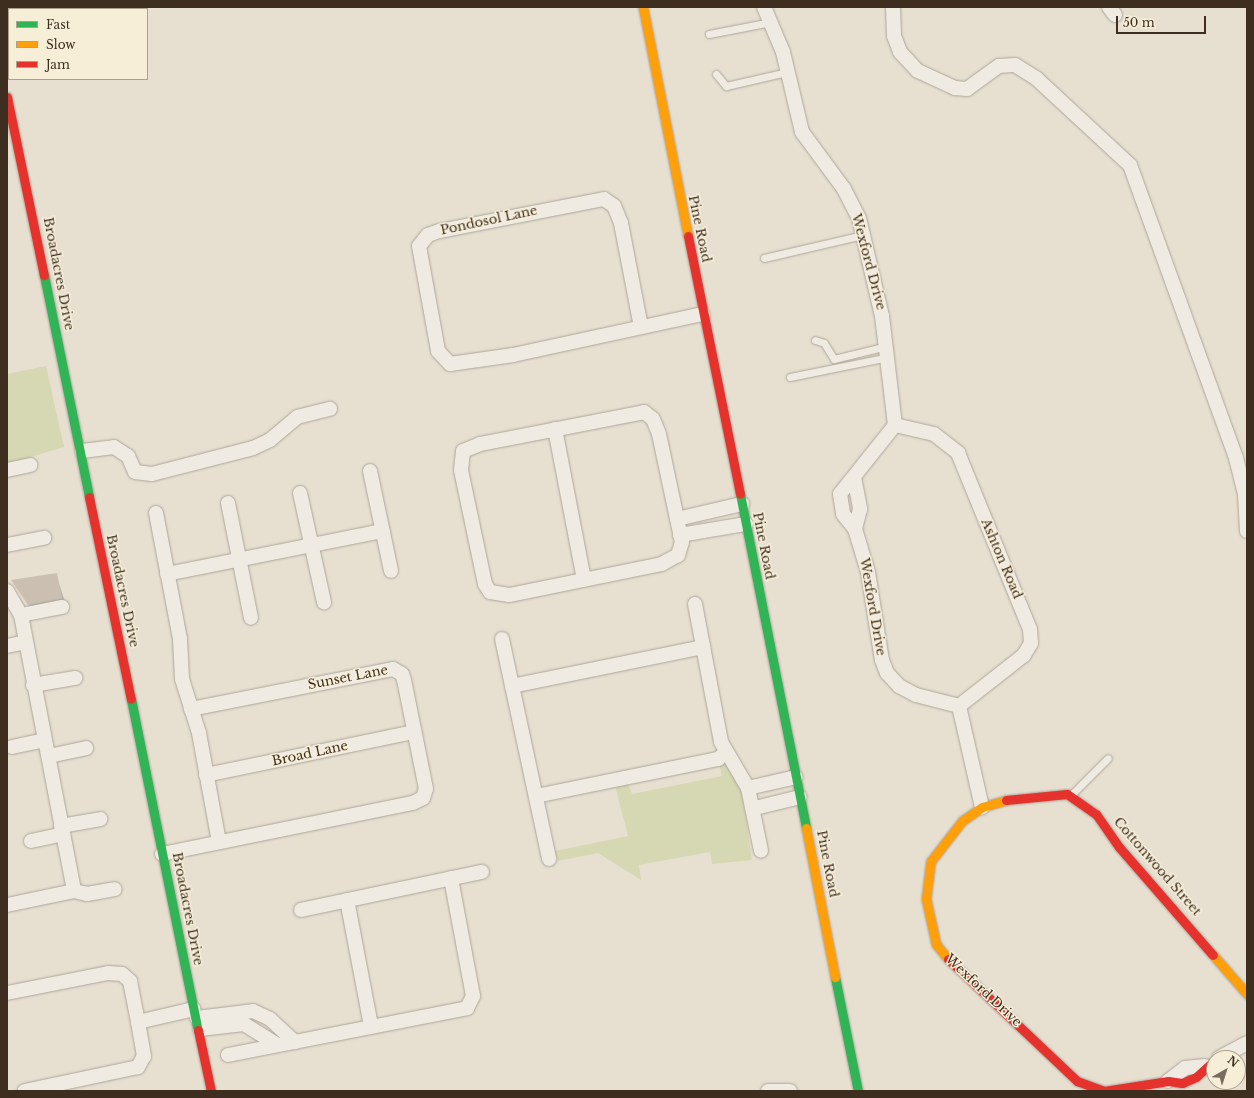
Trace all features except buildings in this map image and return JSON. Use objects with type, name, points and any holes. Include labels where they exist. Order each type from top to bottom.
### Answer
[{"type":"street","name":"Pine Road","points":[[643,7],[858,1091]]},
{"type":"street","name":"Wexford Drive","points":[[764,7],[772,22],[806,142],[844,189],[863,235],[888,352],[895,425],[854,477],[844,485],[840,494],[845,520],[855,529],[868,572],[880,654],[887,673],[910,692],[959,706]]},
{"type":"street","points":[[893,7],[894,36],[900,52],[918,71],[955,88],[967,89],[999,66],[1015,65],[1036,79],[1130,165],[1236,458],[1245,494],[1247,531]]},
{"type":"street","name":"Broadacres Drive","points":[[7,97],[82,451],[162,854],[211,1091]]},
{"type":"street","name":"Pondosol Lane","points":[[641,327],[617,212],[604,199],[439,231],[428,235],[419,246],[438,351],[450,364],[513,355],[703,314]]},
{"type":"street","points":[[82,451],[114,447],[128,456],[135,472],[152,474],[253,448],[270,440],[297,417],[330,409]]},
{"type":"street","points":[[638,412],[650,415],[659,434],[677,519],[681,550],[668,562],[509,595],[490,592],[485,584],[461,470],[460,454],[473,446],[555,429],[638,412]]},
{"type":"street","name":"Ashton Road","points":[[895,425],[934,434],[958,453],[1030,629],[1031,643],[1024,655],[959,706]]},
{"type":"street","points":[[555,429],[584,579]]},
{"type":"street","points":[[7,470],[30,465]]},
{"type":"street","points":[[370,471],[390,571]]},
{"type":"street","points":[[300,493],[324,602]]},
{"type":"street","points":[[228,503],[251,618]]},
{"type":"street","points":[[677,519],[742,504]]},
{"type":"street","points":[[156,513],[180,639],[180,669],[206,775],[219,842]]},
{"type":"street","points":[[680,535],[746,524]]},
{"type":"street","points":[[167,574],[240,561],[383,531]]},
{"type":"street","points":[[7,545],[44,538]]},
{"type":"street","points":[[7,591],[21,615],[33,685],[74,891]]},
{"type":"street","points":[[695,604],[721,742],[748,788],[755,808],[761,851]]},
{"type":"street","points":[[21,615],[62,607]]},
{"type":"street","points":[[502,639],[549,859]]},
{"type":"street","points":[[7,646],[26,642]]},
{"type":"street","points":[[512,686],[704,647]]},
{"type":"street","name":"Sunset Lane","points":[[162,854],[420,800],[426,784],[404,680],[402,674],[393,669],[191,709]]},
{"type":"street","points":[[33,685],[74,678]]},
{"type":"street","points":[[959,706],[982,807],[1049,793],[1071,795]]},
{"type":"street","name":"Broad Lane","points":[[206,775],[414,732]]},
{"type":"street","points":[[12,747],[44,740]]},
{"type":"street","points":[[48,756],[86,748]]},
{"type":"street","points":[[536,796],[718,759],[726,752]]},
{"type":"street","points":[[748,788],[796,777]]},
{"type":"street","name":"Cottonwood Street","points":[[1071,795],[1096,814],[1119,847],[1247,994]]},
{"type":"street","points":[[755,808],[800,797]]},
{"type":"street","name":"Wexford Drive","points":[[982,807],[962,821],[930,863],[926,907],[939,949],[957,970],[1011,1016],[1046,1054],[1077,1081],[1104,1091],[1168,1081],[1185,1068],[1206,1064]]},
{"type":"street","points":[[31,841],[100,819]]},
{"type":"street","points":[[301,910],[482,872]]},
{"type":"street","points":[[228,1055],[467,1008],[472,1004],[451,878]]},
{"type":"street","points":[[7,905],[74,891],[87,894],[115,890]]},
{"type":"street","points":[[347,900],[370,1026]]},
{"type":"street","points":[[7,993],[108,973],[122,974],[132,986],[144,1056],[138,1067],[25,1091]]},
{"type":"street","points":[[138,1022],[197,1019],[253,1011],[270,1020],[295,1042]]},
{"type":"street","points":[[197,1019],[244,1024],[277,1045]]},
{"type":"street","points":[[1234,1050],[1247,1043]]},
{"type":"street","points":[[768,1091],[790,1091]]},
{"type":"lane","points":[[709,34],[772,22]]},
{"type":"lane","points":[[716,74],[726,86],[787,72]]},
{"type":"lane","points":[[764,258],[863,235]]},
{"type":"lane","points":[[815,340],[824,343],[834,359],[888,352]]},
{"type":"lane","points":[[790,377],[888,352]]},
{"type":"lane","points":[[1071,795],[1108,758]]},
{"type":"green space","points":[[46,366],[64,447],[7,464],[7,374]]},
{"type":"green space","points":[[725,763],[741,786],[752,860],[712,864],[710,852],[639,865],[641,880],[598,853],[558,861],[555,851],[628,836],[615,786],[628,783],[632,794],[722,776],[719,764]]},
{"type":"traffic: fast","points":[[44,275],[89,497]]},
{"type":"traffic: fast","points":[[740,494],[806,828]]},
{"type":"traffic: fast","points":[[131,699],[198,1030]]},
{"type":"traffic: fast","points":[[835,977],[858,1091]]},
{"type":"traffic: slow","points":[[643,7],[688,236]]},
{"type":"traffic: slow","points":[[948,959],[936,944],[926,899],[931,861],[962,821],[982,807],[1006,800]]},
{"type":"traffic: slow","points":[[806,828],[835,977]]},
{"type":"traffic: slow","points":[[1213,955],[1247,994]]},
{"type":"traffic: jam","points":[[7,97],[44,275]]},
{"type":"traffic: jam","points":[[688,236],[740,494]]},
{"type":"traffic: jam","points":[[89,497],[131,699]]},
{"type":"traffic: jam","points":[[1006,800],[1067,794],[1096,814],[1119,847],[1213,955]]},
{"type":"traffic: jam","points":[[948,959],[1077,1081],[1104,1091],[1168,1081],[1182,1083],[1196,1077],[1206,1068]]},
{"type":"traffic: jam","points":[[198,1030],[211,1091]]}]
